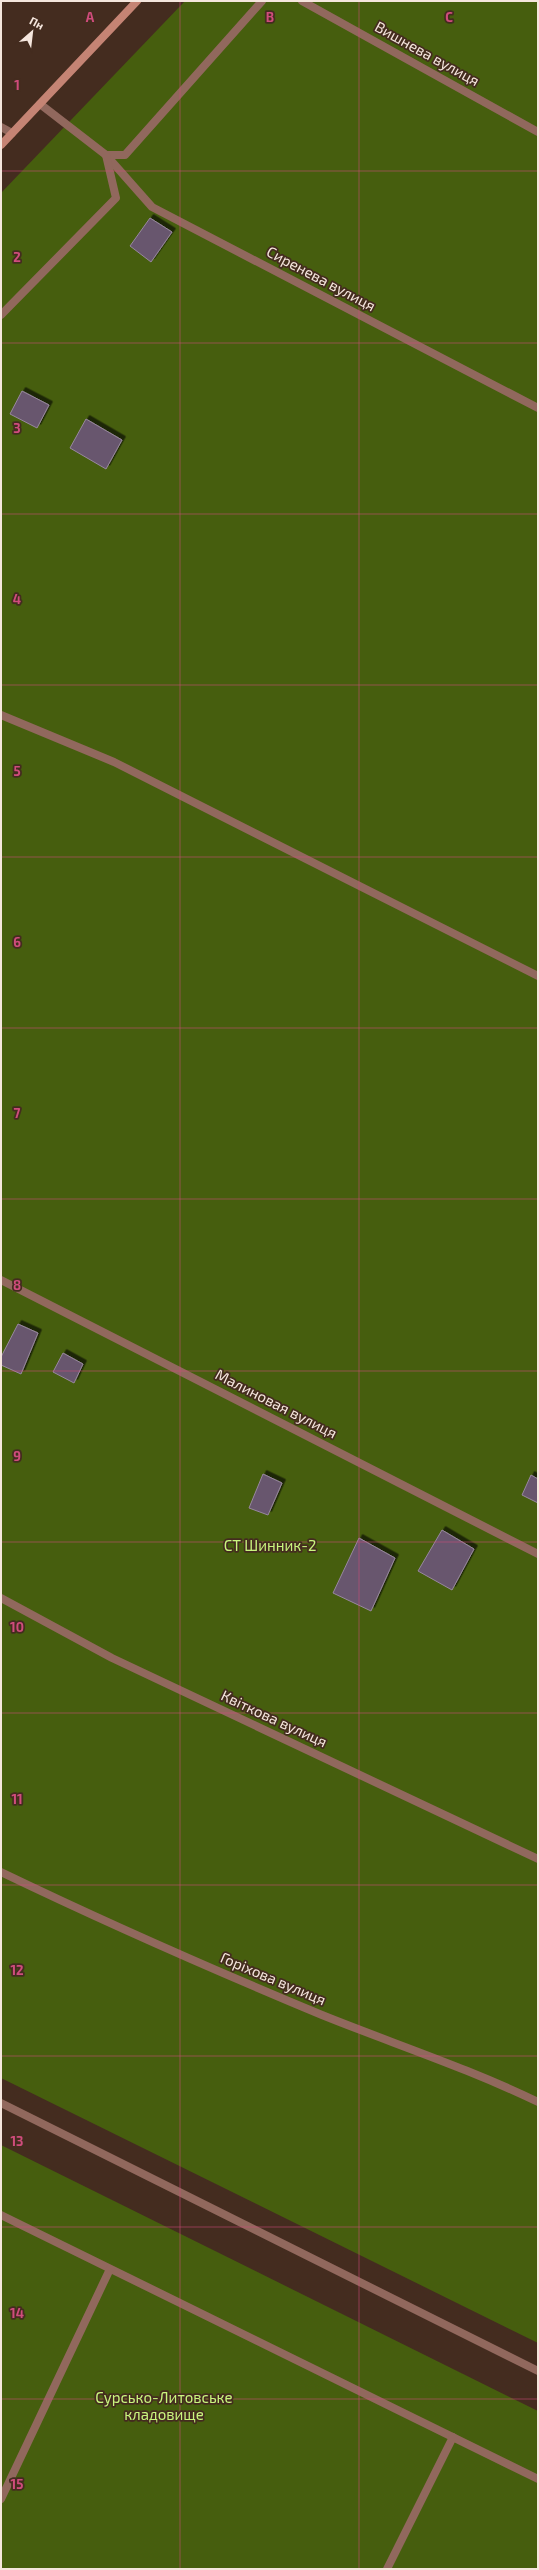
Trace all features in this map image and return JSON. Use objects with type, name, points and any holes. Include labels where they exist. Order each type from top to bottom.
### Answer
[{"type":"main road","points":[[1,145],[137,1]]},
{"type":"street","points":[[1,315],[116,198],[106,155],[125,155],[262,1]]},
{"type":"street","name":"Вишнева вулиця","points":[[302,1],[538,132]]},
{"type":"street","name":"Сиренева вулиця","points":[[40,104],[106,155],[152,207],[538,408]]},
{"type":"street","points":[[1,127],[12,133]]},
{"type":"street","points":[[1,714],[114,762],[538,976]]},
{"type":"street","name":"Малиновая вулиця","points":[[1,1280],[538,1554]]},
{"type":"street","name":"Квіткова вулиця","points":[[1,1598],[112,1658],[538,1859]]},
{"type":"street","name":"Горіхова вулиця","points":[[1,1872],[124,1931],[323,2015],[498,2082],[538,2102]]},
{"type":"street","points":[[1,2103],[538,2371]]},
{"type":"street","points":[[1,2215],[538,2479]]},
{"type":"street","points":[[1,2499],[110,2269]]},
{"type":"street","points":[[387,2569],[453,2437]]},
{"type":"green space","name":"СТ Шинник-2","points":[[185,1],[538,1],[538,2343],[1,2078],[1,193]]},
{"type":"green space","name":"Сурсько-Литовське кладовище","points":[[1,2145],[538,2411],[538,2569],[1,2569]]},
{"type":"building","points":[[150,218],[172,232],[151,262],[130,246]]},
{"type":"building","points":[[22,391],[49,405],[37,428],[10,414]]},
{"type":"building","points":[[86,419],[122,440],[106,469],[70,448]]},
{"type":"building","points":[[18,1324],[38,1333],[21,1374],[1,1365],[1,1357]]},
{"type":"building","points":[[63,1353],[83,1364],[74,1383],[53,1372]]},
{"type":"building","points":[[263,1474],[282,1483],[268,1515],[249,1508]]},
{"type":"building","points":[[531,1475],[538,1479],[538,1503],[522,1495]]},
{"type":"building","points":[[442,1530],[474,1549],[452,1590],[418,1571]]},
{"type":"building","points":[[359,1538],[395,1558],[371,1611],[333,1593]]}]
